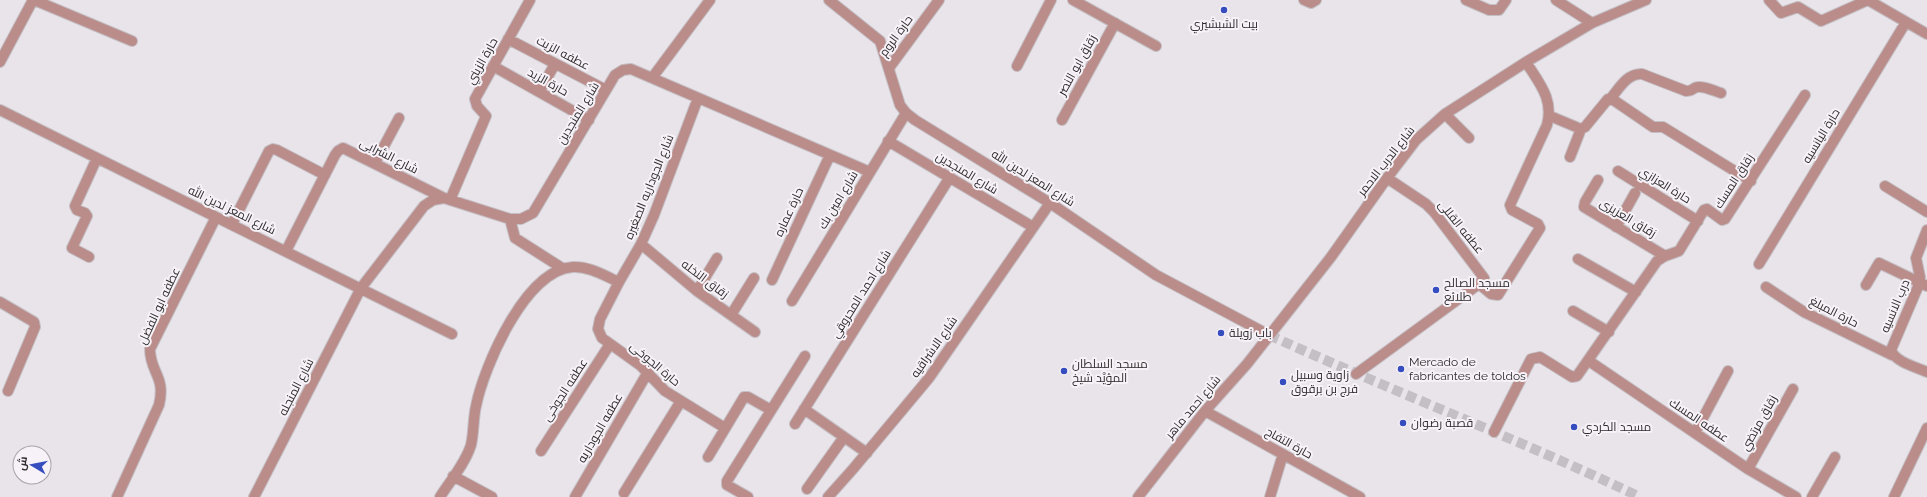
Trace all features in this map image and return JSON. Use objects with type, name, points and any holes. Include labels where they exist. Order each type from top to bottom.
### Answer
[{"type":"street","points":[[0,62],[33,0],[132,41]]},
{"type":"street","name":"حارة الزيني","points":[[447,199],[486,116],[477,106],[475,99],[530,0]]},
{"type":"street","points":[[652,78],[710,0]]},
{"type":"street","points":[[829,0],[878,38],[900,105],[906,113]]},
{"type":"street","name":"حارة الروم","points":[[889,68],[939,0]]},
{"type":"street","points":[[1017,66],[1052,0]]},
{"type":"street","points":[[1073,0],[1156,46]]},
{"type":"street","points":[[1304,0],[1311,3],[1316,0]]},
{"type":"street","points":[[1466,0],[1493,11],[1499,10],[1506,0]]},
{"type":"street","points":[[1556,0],[1592,23]]},
{"type":"street","name":"شارع الدرب الاحمر","points":[[1269,335],[1331,257],[1416,140],[1445,114],[1526,62],[1592,23],[1646,0]]},
{"type":"street","points":[[1770,0],[1781,13],[1798,7],[1821,21],[1868,0],[1927,34]]},
{"type":"street","name":"حارة اليانسيه","points":[[1759,264],[1906,22]]},
{"type":"street","name":"زقاق ابو النصر","points":[[1062,120],[1115,23]]},
{"type":"street","name":"عطفه الزيت","points":[[508,39],[606,90]]},
{"type":"street","points":[[1356,374],[1479,284],[1491,294],[1498,296],[1539,231],[1538,224],[1512,210],[1510,205],[1550,116],[1547,96],[1526,62]]},
{"type":"street","points":[[539,92],[555,64]]},
{"type":"street","name":"حارة الزيد","points":[[493,66],[589,120]]},
{"type":"street","name":"شارع المنجدين","points":[[447,199],[510,219],[521,219],[533,213],[615,75],[623,70],[632,69],[870,172]]},
{"type":"street","points":[[1570,157],[1581,129],[1586,127],[1627,79],[1636,74],[1686,91],[1692,91],[1696,87],[1700,87],[1721,93]]},
{"type":"street","name":"زقاق المسك","points":[[1494,432],[1531,359],[1540,357],[1572,377],[1577,376],[1589,361],[1657,261],[1665,256],[1680,251],[1705,209],[1722,220],[1725,219],[1806,94]]},
{"type":"street","name":"شارع الجوداريه الصغيره","points":[[619,282],[641,244],[654,215],[698,98]]},
{"type":"street","points":[[1610,98],[1653,127],[1663,127],[1750,181]]},
{"type":"street","name":"شارع المعز لدين الله","points":[[0,110],[452,334]]},
{"type":"street","name":"شارع امين بك","points":[[792,302],[906,113]]},
{"type":"street","name":"شارع المعز لدين الله","points":[[906,113],[1050,203],[1156,275],[1269,335]]},
{"type":"street","points":[[1445,114],[1469,138]]},
{"type":"street","points":[[1550,116],[1581,129]]},
{"type":"street","points":[[375,164],[399,118]]},
{"type":"street","name":"شارع المنجدين","points":[[888,141],[1033,227]]},
{"type":"street","name":"شارع الشرابى","points":[[286,251],[325,174],[338,151],[343,148],[447,199]]},
{"type":"street","points":[[232,224],[269,151],[273,149],[277,150],[325,174]]},
{"type":"street","name":"حارة عماره","points":[[772,280],[830,155]]},
{"type":"street","points":[[89,257],[72,248],[87,216],[85,213],[77,210],[75,206],[97,158]]},
{"type":"street","name":"حارة العزازي","points":[[1618,171],[1698,221]]},
{"type":"street","name":"شارع احمد المحروقي","points":[[795,424],[950,177]]},
{"type":"street","name":"عطفه القللى","points":[[1387,178],[1426,204],[1434,212],[1483,276],[1483,280],[1479,284]]},
{"type":"street","name":"زقاق العزيزى","points":[[1598,180],[1585,202],[1584,207],[1665,256]]},
{"type":"street","points":[[1884,186],[1927,212]]},
{"type":"street","points":[[1616,227],[1635,194]]},
{"type":"street","points":[[360,288],[424,206],[433,200],[447,199]]},
{"type":"street","name":"شارع الاشراقيه","points":[[828,497],[867,453],[929,378],[1050,203]]},
{"type":"street","name":"عطفه ابو الفضل","points":[[117,497],[160,400],[161,383],[158,373],[150,361],[150,349],[216,217]]},
{"type":"street","points":[[510,219],[515,238],[562,268]]},
{"type":"street","name":"درب الانسيه","points":[[1892,355],[1892,345],[1923,284],[1916,258],[1927,230]]},
{"type":"street","name":"زقاق النخله","points":[[641,244],[697,291],[755,332]]},
{"type":"street","points":[[697,291],[717,258]]},
{"type":"street","points":[[1578,259],[1636,292]]},
{"type":"street","points":[[1866,286],[1879,264],[1923,284]]},
{"type":"street","points":[[440,497],[464,462],[471,445],[475,407],[483,380],[500,338],[520,305],[545,277],[562,268],[586,268],[619,282]]},
{"type":"street","points":[[731,315],[754,278]]},
{"type":"street","name":"حارة الجوخى","points":[[619,282],[600,319],[598,329],[602,338],[648,372],[665,391],[725,428]]},
{"type":"street","name":"حارة المبلغ","points":[[1766,287],[1804,312],[1892,355]]},
{"type":"street","name":"شارع المنجله","points":[[254,497],[360,288]]},
{"type":"street","points":[[0,302],[34,322],[35,327],[8,391]]},
{"type":"street","points":[[1573,311],[1609,332]]},
{"type":"street","name":"شارع احمد ماهر","points":[[1138,497],[1205,411],[1247,364],[1269,335]]},
{"type":"street","name":"عطفه الجوخى","points":[[541,451],[610,344]]},
{"type":"street","points":[[1892,355],[1927,372]]},
{"type":"street","points":[[748,497],[726,483],[805,356]]},
{"type":"street","name":"عطفه المسك","points":[[1589,361],[1748,469],[1796,497]]},
{"type":"street","points":[[1695,433],[1728,371]]},
{"type":"street","name":"عطفه الجوداريه","points":[[575,497],[648,372]]},
{"type":"street","name":"زقاق مرتضي","points":[[1748,469],[1793,389]]},
{"type":"street","points":[[708,457],[744,397],[748,397],[771,410]]},
{"type":"street","points":[[624,492],[681,400]]},
{"type":"street","points":[[804,409],[867,453]]},
{"type":"street","name":"حارة التفاح","points":[[1205,411],[1360,497]]},
{"type":"street","points":[[1894,497],[1926,430]]},
{"type":"street","points":[[807,489],[844,437]]},
{"type":"street","points":[[1270,497],[1282,454]]},
{"type":"street","points":[[1812,497],[1835,456]]},
{"type":"street","points":[[453,476],[492,497]]},
{"type":"tunnel","points":[[1269,335],[1548,455],[1640,497]]},
{"type":"place","name":"بيت الشبشيري","points":[[1224,10]]},
{"type":"place","name":"مسجد الصالح طلائع","points":[[1436,290]]},
{"type":"place","name":"باب زويلة","points":[[1221,333]]},
{"type":"place","name":"Mercado de fabricantes de toldos","points":[[1401,369]]},
{"type":"place","name":"مسجد السلطان المؤيَّد شيخ","points":[[1064,371]]},
{"type":"place","name":"زاوية وسبيل فرج بن برقوق","points":[[1283,382]]},
{"type":"place","name":"قصبة رضوان","points":[[1403,423]]},
{"type":"place","name":"مسجد الكردي","points":[[1574,427]]}]
